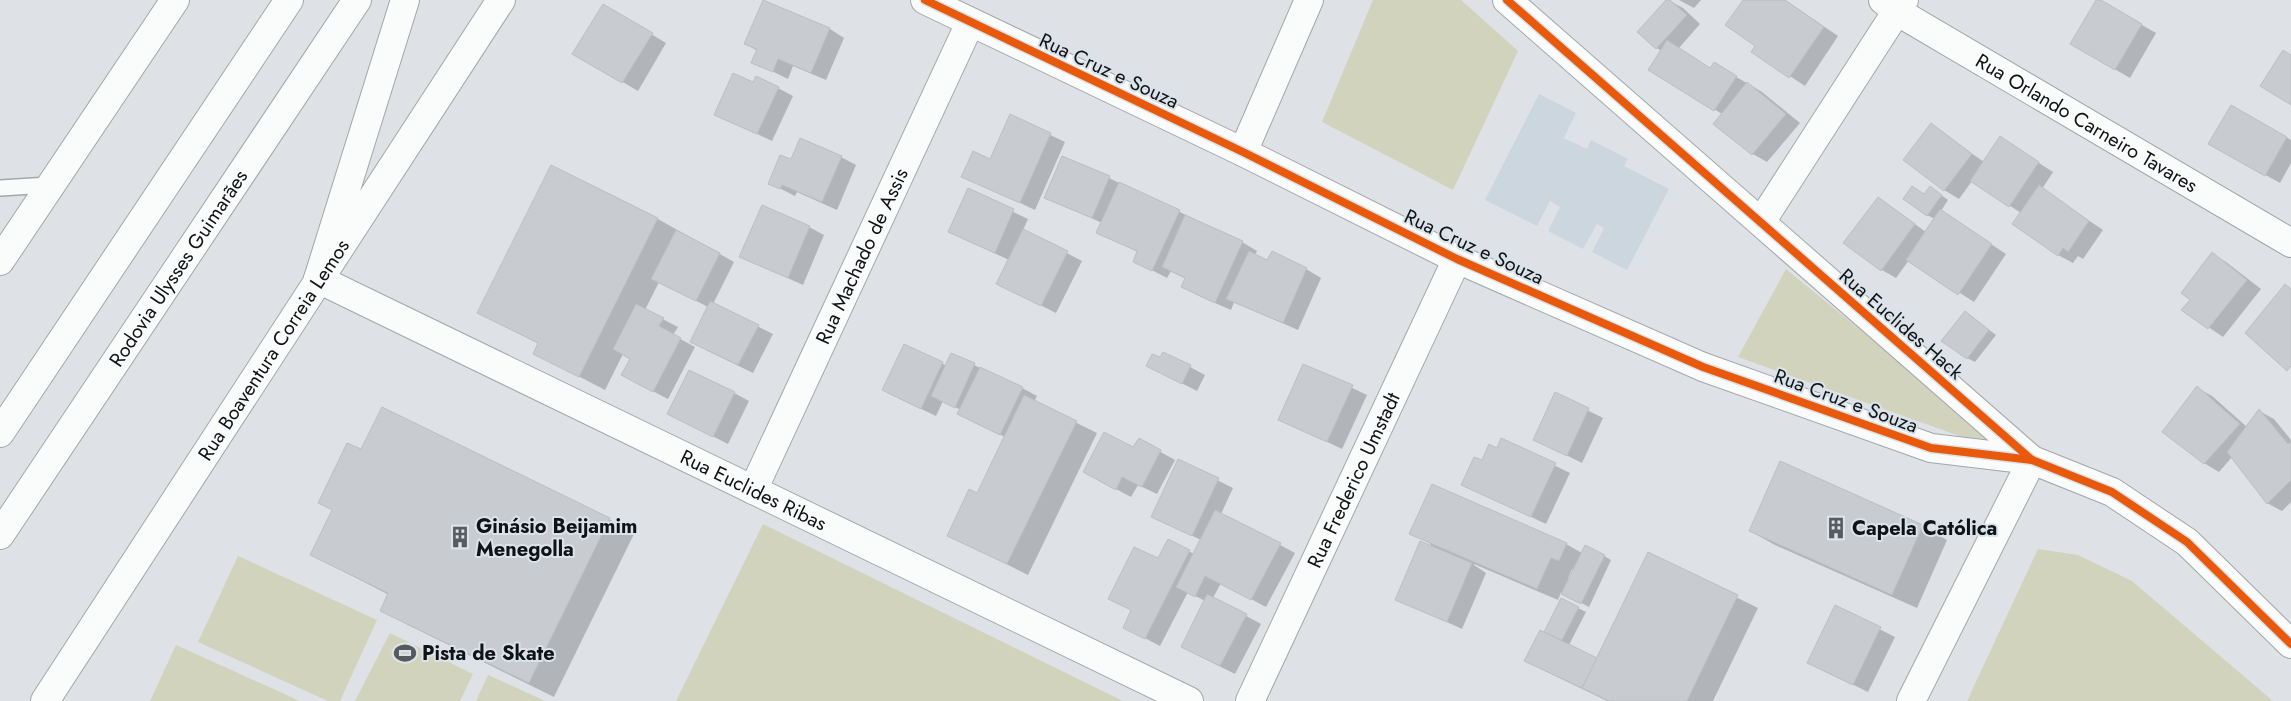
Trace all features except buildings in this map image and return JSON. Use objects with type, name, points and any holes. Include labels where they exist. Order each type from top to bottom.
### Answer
[{"type":"main road","points":[[0,261],[176,0]]},
{"type":"main road","points":[[0,433],[289,0]]},
{"type":"main road","name":"Rodovia Ulysses Guimarães","points":[[0,535],[357,0]]},
{"type":"main road","points":[[318,279],[404,0]]},
{"type":"main road","name":"Rua Boaventura Correia Lemos","points":[[45,701],[501,0]]},
{"type":"main road","name":"Rua Cruz e Souza","points":[[924,0],[1243,152],[1457,259],[1703,367],[1930,448],[2032,460]]},
{"type":"main road","points":[[1243,152],[1309,0]]},
{"type":"main road","name":"Rua Euclides Hack","points":[[1507,0],[2032,460],[2112,492],[2187,542],[2291,644]]},
{"type":"main road","points":[[1761,222],[1895,4]]},
{"type":"main road","name":"Rua Orlando Carneiro Tavares","points":[[1895,4],[2291,243]]},
{"type":"main road","name":"Rua Machado de Assis","points":[[753,490],[970,23]]},
{"type":"main road","name":"Rua Frederico Umstadt","points":[[1250,701],[1457,259]]},
{"type":"main road","name":"Rua Euclides Ribas","points":[[318,279],[1189,701]]},
{"type":"main road","points":[[1911,701],[2032,460]]},
{"type":"lane","points":[[0,188],[50,185]]},
{"type":"shaded area","points":[[1539,94],[1576,113],[1564,138],[1587,149],[1591,140],[1628,159],[1624,166],[1669,189],[1627,270],[1592,252],[1604,228],[1597,224],[1583,249],[1548,231],[1560,207],[1550,201],[1537,226],[1485,200]]},
{"type":"green space","points":[[1373,0],[1461,0],[1518,51],[1453,190],[1322,122]]},
{"type":"green space","points":[[1786,269],[2013,455],[1738,357]]},
{"type":"green space","points":[[763,524],[1123,701],[676,701]]},
{"type":"green space","points":[[2038,549],[2078,555],[2132,581],[2273,701],[1967,701]]},
{"type":"green space","points":[[238,556],[377,620],[340,701],[328,701],[198,642]]},
{"type":"green space","name":"Pista de Skate","points":[[390,633],[473,674],[460,701],[355,701]]},
{"type":"green space","points":[[176,645],[300,701],[150,701]]},
{"type":"green space","points":[[488,675],[545,701],[476,701]]},
{"type":"cycle path","points":[[925,0],[1243,152],[1457,259],[1703,367],[1931,448],[2032,460]]},
{"type":"cycle path","points":[[1507,0],[2032,460],[2112,492],[2187,542],[2291,644]]},
{"type":"place","name":"Capela Católica","points":[[1836,528]]},
{"type":"place","name":"Ginásio Beijamim Menegolla","points":[[460,537]]},
{"type":"place","name":"Pista de Skate","points":[[405,653]]}]
